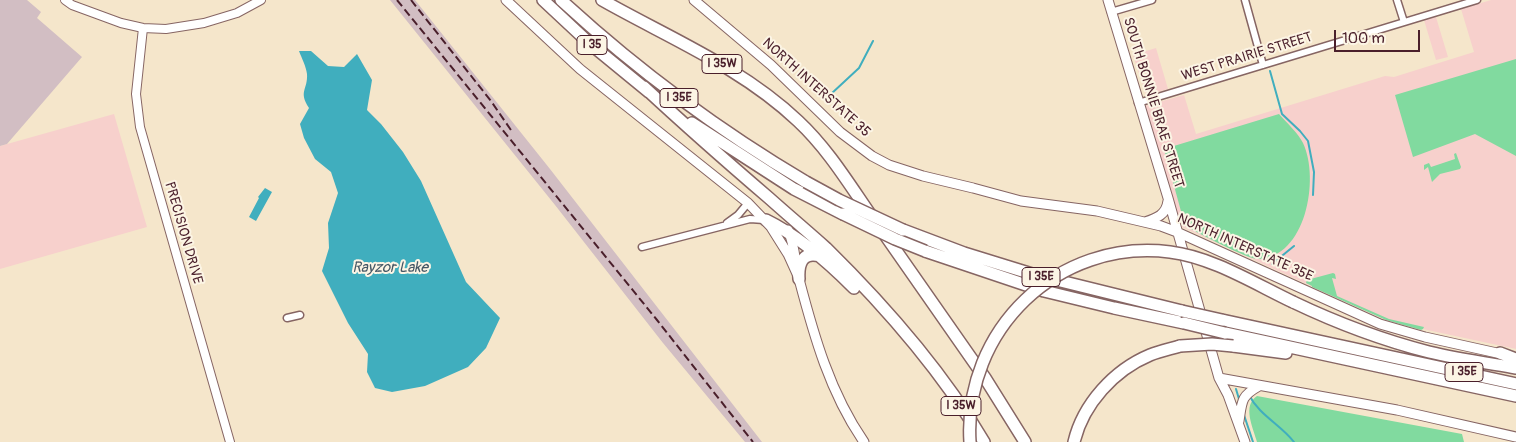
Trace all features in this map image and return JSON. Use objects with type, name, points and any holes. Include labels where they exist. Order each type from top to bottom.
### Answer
[{"type":"highway","name":"I 35","points":[[543,0],[588,42],[644,87]]},
{"type":"highway","name":"I 35E","points":[[561,0],[608,43],[693,108],[806,182],[903,230],[964,253],[1024,272],[1182,311],[1516,384]]},
{"type":"highway","name":"I 35W","points":[[602,0],[721,64],[760,90],[798,122],[836,165],[985,378],[1025,442]]},
{"type":"highway","name":"I 35E","points":[[644,87],[742,157],[794,189],[894,239],[925,251],[1052,293],[1225,333],[1516,396]]},
{"type":"highway","name":"I 35W","points":[[644,87],[826,249],[874,299],[936,372],[984,442]]},
{"type":"highway","points":[[766,220],[790,233],[820,256],[857,290],[936,372]]},
{"type":"highway","points":[[970,442],[969,423],[976,383],[982,364],[1006,320],[1041,286],[1064,271],[1090,259],[1136,251],[1172,252],[1203,259],[1326,318],[1374,336],[1430,352],[1516,368]]},
{"type":"highway","points":[[799,279],[799,265],[802,259],[809,256],[820,256]]},
{"type":"highway","points":[[1074,442],[1086,414],[1101,392],[1119,374],[1151,354],[1180,346],[1206,344],[1233,346],[1385,368]]},
{"type":"highway","points":[[1368,349],[1388,356]]},
{"type":"highway","points":[[1500,353],[1516,358]]},
{"type":"main road","points":[[506,0],[580,69],[748,203],[766,220],[783,246],[799,279]]},
{"type":"main road","name":"NORTH INTERSTATE 35","points":[[694,0],[771,65],[840,132],[872,156],[905,171],[958,184]]},
{"type":"main road","name":"SOUTH BONNIE BRAE STREET","points":[[1108,0],[1168,198],[1219,378],[1228,395],[1245,442]]},
{"type":"main road","name":"NORTH INTERSTATE 35E","points":[[958,184],[1021,202],[1097,211],[1161,226],[1380,324],[1425,337],[1500,353]]},
{"type":"main road","points":[[1143,223],[1161,215],[1166,210],[1168,198]]},
{"type":"main road","points":[[748,203],[752,203],[790,233],[799,279],[826,371],[840,402],[864,442]]},
{"type":"main road","points":[[1219,378],[1397,410],[1516,437]]},
{"type":"main road","points":[[1239,424],[1243,398],[1247,393],[1259,386]]},
{"type":"street","points":[[65,0],[72,5],[121,23],[143,28],[166,29],[204,23],[237,14],[261,0]]},
{"type":"street","points":[[1112,12],[1152,0]]},
{"type":"street","points":[[1245,0],[1263,65]]},
{"type":"street","points":[[1397,0],[1404,22]]},
{"type":"street","name":"WEST PRAIRIE STREET","points":[[1138,103],[1477,0]]},
{"type":"street","name":"PRECISION DRIVE","points":[[143,28],[136,94],[140,128],[230,442]]},
{"type":"street","points":[[722,226],[735,218],[748,203]]},
{"type":"street","points":[[642,247],[722,226],[755,219],[766,220]]},
{"type":"street","points":[[287,318],[300,314]]},
{"type":"shaded area","points":[[0,0],[27,0],[41,12],[37,18],[82,57],[7,144],[0,146]]},
{"type":"shaded area","points":[[390,0],[415,0],[550,169],[762,442],[745,442],[663,343]]},
{"type":"shaded area","points":[[1491,0],[1516,0],[1516,349],[1390,322],[1182,227],[1145,106],[1184,95],[1196,134],[1385,76],[1394,77],[1474,52],[1461,9]]},
{"type":"shaded area","points":[[1436,17],[1448,57],[1436,60],[1424,20]]},
{"type":"shaded area","points":[[1156,48],[1168,89],[1146,95],[1133,55]]},
{"type":"shaded area","points":[[114,114],[147,227],[0,269],[0,146]]},
{"type":"green space","points":[[1516,59],[1516,156],[1475,134],[1413,157],[1395,95]]},
{"type":"green space","points":[[1279,114],[1303,143],[1308,158],[1310,176],[1309,195],[1305,214],[1298,231],[1288,246],[1274,255],[1258,259],[1234,251],[1185,226],[1164,149]]},
{"type":"green space","points":[[1456,153],[1460,169],[1440,174],[1432,182],[1428,167],[1424,170],[1424,165],[1429,163],[1431,167],[1455,159],[1454,154]]},
{"type":"green space","points":[[1333,273],[1336,279],[1332,278],[1337,296],[1389,319],[1424,327],[1423,329],[1386,320],[1306,283],[1307,280]]},
{"type":"green space","points":[[1257,396],[1462,434],[1464,442],[1257,442],[1249,411],[1250,405]]},
{"type":"water","name":"Rayzor Lake","points":[[299,51],[311,51],[328,66],[344,67],[357,54],[372,80],[367,110],[381,124],[403,152],[421,181],[466,282],[500,318],[486,348],[468,367],[425,386],[392,392],[375,388],[367,372],[368,354],[348,323],[322,271],[329,248],[328,223],[338,193],[331,172],[315,159],[304,138],[300,124],[309,108],[304,98],[307,79],[305,65]]},
{"type":"water","points":[[265,188],[272,192],[256,221],[249,217],[258,197]]},
{"type":"waterway","points":[[831,94],[859,68],[873,41]]},
{"type":"waterway","points":[[1270,71],[1282,114],[1308,141],[1314,172],[1313,195]]},
{"type":"waterway","points":[[1272,264],[1294,246]]},
{"type":"waterway","points":[[1236,389],[1239,399]]},
{"type":"waterway","points":[[1249,395],[1258,408],[1294,442]]},
{"type":"waterway","points":[[1244,415],[1253,442]]},
{"type":"railway","points":[[397,0],[657,320],[753,442]]},
{"type":"railway","points":[[411,0],[491,101],[513,133]]}]
